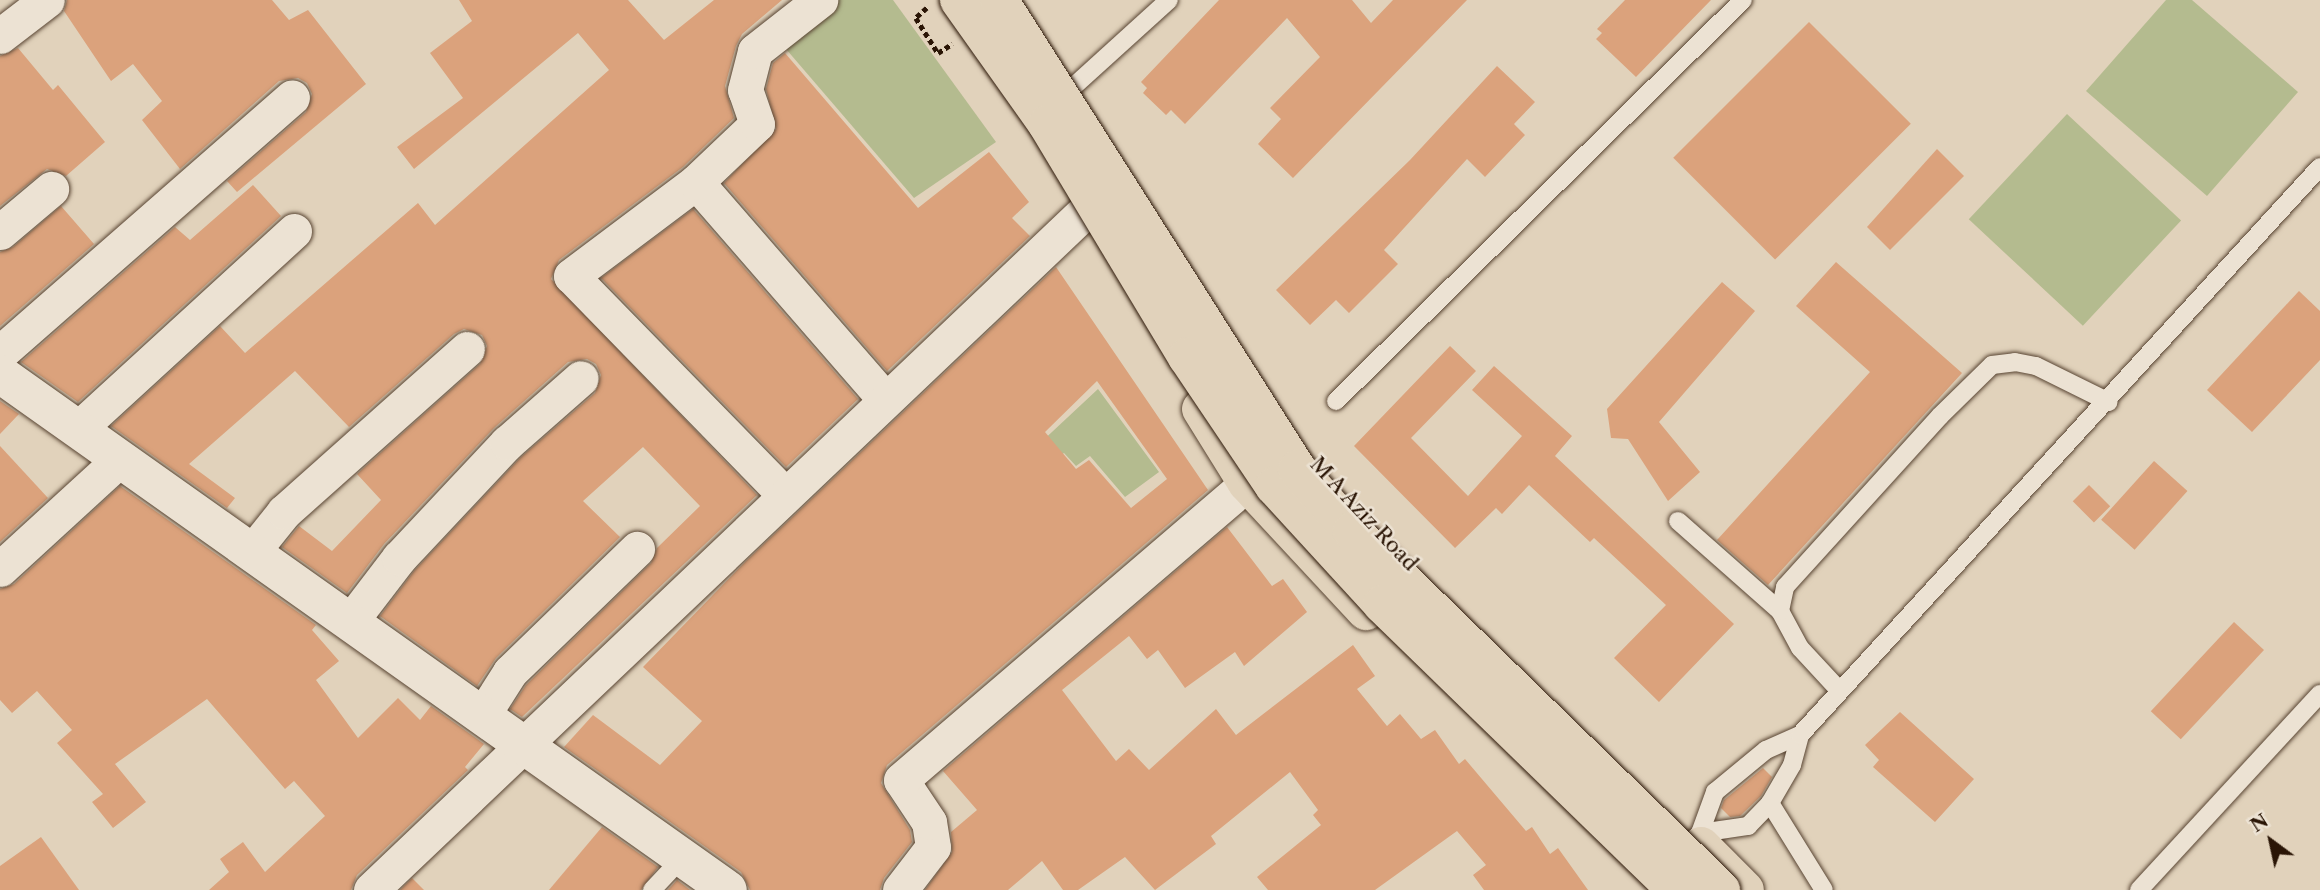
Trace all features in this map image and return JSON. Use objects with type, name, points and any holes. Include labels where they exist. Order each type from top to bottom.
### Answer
[{"type":"main road","points":[[959,0],[1047,124],[1187,357],[1274,486],[1382,604],[1657,889]]},
{"type":"main road","points":[[999,0],[1297,469],[1352,531],[1721,890]]},
{"type":"main road","name":"M A Aziz Road","points":[[1018,0],[1312,460],[1363,519],[1697,836],[1745,890]]},
{"type":"main road","points":[[928,9],[1035,134],[1081,215],[1247,483],[1316,562],[1657,889]]},
{"type":"street","points":[[0,36],[47,0]]},
{"type":"street","points":[[783,493],[571,276],[696,182],[757,124],[745,90],[755,51],[820,0]]},
{"type":"street","points":[[0,353],[292,97]]},
{"type":"street","points":[[696,182],[884,398]]},
{"type":"street","points":[[0,232],[51,190]]},
{"type":"street","points":[[371,890],[525,746],[783,493],[1081,215]]},
{"type":"street","points":[[78,429],[294,231]]},
{"type":"street","points":[[252,552],[284,512],[467,349]]},
{"type":"street","points":[[0,374],[728,890]]},
{"type":"street","points":[[350,622],[399,558],[507,443],[580,378]]},
{"type":"street","points":[[0,569],[120,459]]},
{"type":"street","points":[[900,890],[933,847],[929,822],[901,780],[1247,483]]},
{"type":"street","points":[[482,716],[510,672],[637,550]]},
{"type":"lane","points":[[1074,86],[1169,0]]},
{"type":"lane","points":[[1336,401],[1743,0]]},
{"type":"lane","points":[[1657,889],[1697,836],[1715,792],[1766,750],[1800,734],[2317,175]]},
{"type":"lane","points":[[1780,611],[1785,587],[1992,365],[2015,362],[2036,366],[2109,402]]},
{"type":"lane","points":[[1678,521],[1780,611],[1800,648],[1839,690]]},
{"type":"lane","points":[[2139,890],[2320,694]]},
{"type":"lane","points":[[1697,836],[1748,826],[1770,803],[1792,765],[1800,734]]},
{"type":"lane","points":[[1770,803],[1824,890]]},
{"type":"lane","points":[[652,890],[682,858]]},
{"type":"path","points":[[928,9],[938,53]]},
{"type":"green space","points":[[834,0],[893,0],[996,142],[914,198],[780,42]]},
{"type":"green space","points":[[2166,0],[2192,0],[2298,92],[2207,196],[2086,91]]},
{"type":"green space","points":[[2067,114],[2181,220],[2083,326],[1969,219]]},
{"type":"green space","points":[[1098,389],[1159,472],[1125,497],[1090,456],[1076,466],[1064,453],[1051,463],[1037,446]]},
{"type":"building","points":[[67,0],[272,0],[289,20],[308,10],[366,84],[237,192],[227,181],[306,112],[312,94],[307,83],[298,78],[279,81],[180,169],[142,120],[162,101],[133,64],[111,81],[64,11]]},
{"type":"building","points":[[459,0],[628,0],[664,40],[714,0],[782,0],[742,34],[736,46],[725,86],[734,118],[683,167],[559,260],[551,279],[757,495],[522,717],[510,709],[526,685],[651,563],[657,548],[700,506],[643,447],[583,501],[620,537],[496,658],[477,686],[380,616],[414,571],[521,457],[595,393],[601,375],[596,364],[587,359],[568,362],[494,428],[384,544],[347,593],[282,547],[299,526],[332,551],[381,500],[357,474],[480,364],[487,346],[482,335],[464,329],[454,334],[349,427],[295,371],[189,464],[235,498],[227,508],[111,426],[220,326],[245,353],[418,203],[435,225],[609,70],[578,33],[414,169],[397,147],[463,98],[430,53],[472,21]]},
{"type":"building","points":[[1219,0],[1352,0],[1371,23],[1393,0],[1467,0],[1293,178],[1258,144],[1281,119],[1270,108],[1320,57],[1287,18],[1185,124],[1171,110],[1166,115],[1143,93],[1147,88],[1141,82]]},
{"type":"building","points":[[1625,0],[1711,0],[1636,77],[1596,39],[1602,33],[1597,29]]},
{"type":"building","points":[[1809,22],[1911,124],[1775,260],[1673,158]]},
{"type":"building","points":[[18,48],[53,90],[58,85],[105,142],[66,176],[47,169],[0,206],[0,56]]},
{"type":"building","points":[[785,53],[918,208],[989,152],[1029,202],[1012,218],[1030,236],[887,371],[724,183],[776,129],[766,89],[773,63]]},
{"type":"building","points":[[1497,66],[1535,102],[1514,124],[1525,135],[1485,177],[1467,159],[1384,250],[1398,264],[1349,313],[1336,300],[1310,325],[1276,290],[1410,160]]},
{"type":"building","points":[[1937,149],[1964,176],[1890,250],[1867,227]]},
{"type":"building","points":[[253,185],[281,216],[78,402],[21,362],[175,227],[190,240]]},
{"type":"building","points":[[61,206],[94,244],[0,326],[0,252],[13,247]]},
{"type":"building","points":[[693,209],[858,399],[786,467],[601,278]]},
{"type":"building","points":[[1836,262],[1962,373],[1768,585],[1717,540],[1870,372],[1796,306]]},
{"type":"building","points":[[1056,267],[1208,490],[887,765],[881,783],[910,830],[912,842],[884,878],[880,890],[750,890],[741,872],[564,747],[593,715],[660,765],[702,721],[643,667],[746,561]],"holes":[[[1097,381],[1167,479],[1131,508],[1089,460],[1076,469],[1045,432]]]},
{"type":"building","points":[[1722,282],[1755,311],[1659,422],[1700,472],[1668,501],[1628,439],[1611,438],[1607,409]]},
{"type":"building","points":[[2299,291],[2320,311],[2320,360],[2252,432],[2207,390]]},
{"type":"building","points":[[1450,346],[1476,371],[1411,438],[1468,496],[1522,436],[1472,390],[1494,366],[1572,436],[1555,456],[1734,624],[1659,702],[1614,658],[1666,605],[1594,538],[1590,542],[1529,485],[1502,514],[1496,508],[1455,548],[1354,446]]},
{"type":"building","points":[[0,401],[19,414],[0,434]]},
{"type":"building","points":[[0,446],[48,498],[0,542]]},
{"type":"building","points":[[2154,461],[2187,491],[2135,550],[2101,520]]},
{"type":"building","points":[[2089,485],[2110,506],[2094,522],[2073,501]]},
{"type":"building","points":[[120,486],[316,625],[312,630],[339,661],[316,680],[358,738],[398,698],[420,720],[431,706],[484,744],[465,767],[468,770],[357,875],[351,890],[209,890],[229,872],[220,859],[243,842],[265,872],[325,816],[294,781],[285,789],[207,699],[115,764],[146,802],[113,828],[92,802],[103,794],[57,743],[72,730],[37,691],[12,713],[0,700],[0,589],[14,584]]},
{"type":"building","points":[[1227,527],[1272,586],[1283,579],[1307,612],[1244,666],[1235,652],[1185,688],[1158,650],[1147,659],[1129,636],[1062,690],[1116,761],[1129,749],[1149,770],[1216,709],[1236,735],[1353,645],[1375,676],[1357,689],[1387,726],[1400,714],[1421,739],[1435,730],[1459,764],[1465,759],[1526,831],[1532,827],[1550,854],[1558,848],[1588,890],[1484,890],[1473,875],[1486,865],[1457,831],[1375,890],[1268,890],[1257,877],[1321,825],[1313,815],[1318,810],[1290,772],[1211,836],[1216,844],[1155,890],[1125,857],[1078,890],[1063,890],[1042,861],[1008,890],[925,890],[952,852],[951,832],[977,810],[943,771]]},
{"type":"building","points":[[2234,622],[2264,650],[2181,739],[2151,711]]},
{"type":"building","points":[[1900,712],[1974,779],[1935,822],[1873,767],[1879,760],[1865,745]]},
{"type":"building","points":[[1763,768],[1772,777],[1761,796],[1740,816],[1730,817],[1721,808],[1724,800]]},
{"type":"building","points":[[602,827],[658,867],[641,890],[549,890]]},
{"type":"building","points":[[41,837],[79,890],[0,890],[0,866]]},
{"type":"building","points":[[412,878],[424,890],[400,890]]},
{"type":"building","points":[[677,880],[690,890],[668,890]]}]
